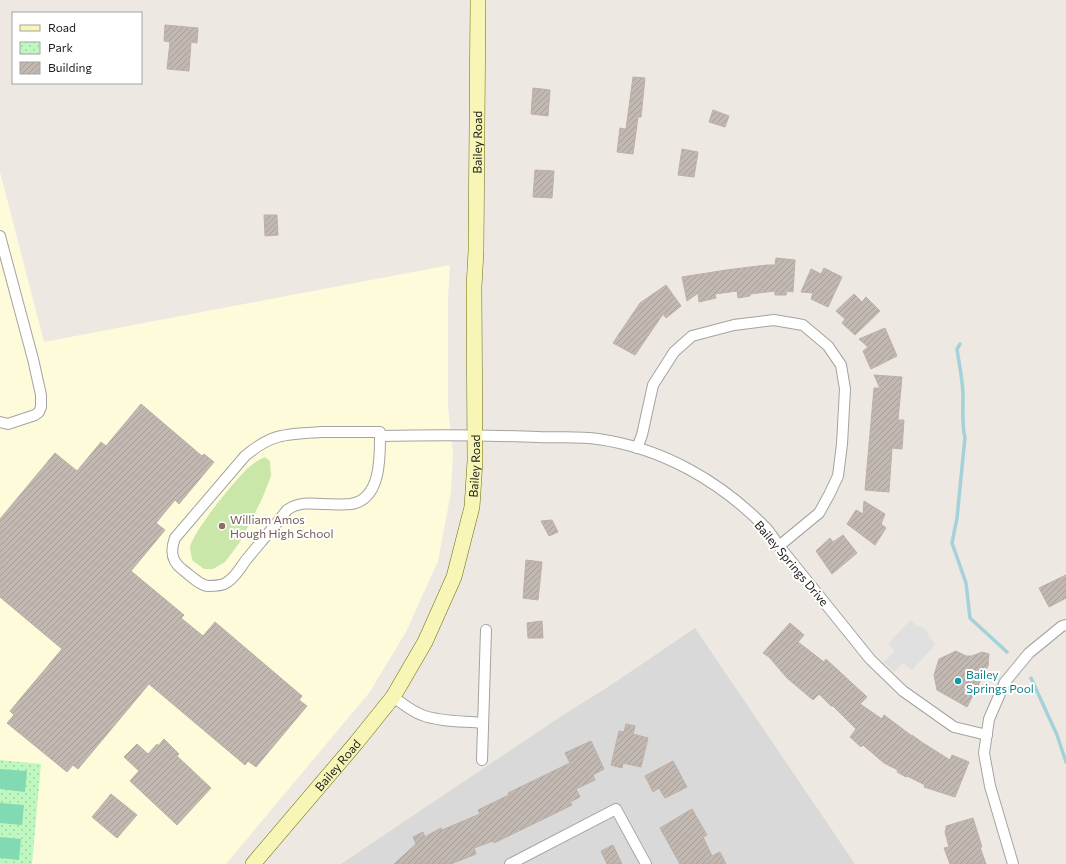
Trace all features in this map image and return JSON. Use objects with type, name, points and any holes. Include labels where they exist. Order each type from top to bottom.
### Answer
[{"type":"street","name":"Bailey Road","points":[[253,864],[393,697],[425,642],[454,577],[472,507],[474,461],[478,0]]},
{"type":"street","points":[[0,236],[33,359],[42,403],[39,412],[35,415],[8,424],[0,422]]},
{"type":"street","points":[[637,448],[642,435],[654,385],[674,352],[692,336],[734,325],[774,320],[803,326],[828,346],[841,365],[845,389],[842,444],[838,476],[818,513],[779,546]]},
{"type":"street","name":"Bailey Springs Drive","points":[[322,432],[380,432],[380,436],[377,474],[371,491],[365,497],[352,504],[312,503],[293,506],[287,510],[236,575],[226,583],[217,586],[202,584],[173,561],[172,545],[175,538],[244,456],[258,445],[272,438],[291,434],[322,432]]},
{"type":"street","name":"Bailey Springs Drive","points":[[380,436],[474,435],[598,439],[637,448],[665,457],[700,475],[731,497],[766,528],[870,659],[903,691],[954,727],[987,735]]},
{"type":"street","points":[[1012,864],[990,786],[984,753],[989,719],[1005,682],[1029,653],[1062,626],[1066,625]]},
{"type":"street","points":[[482,760],[486,630]]},
{"type":"street","points":[[393,697],[422,715],[442,719],[483,723]]},
{"type":"street","points":[[510,864],[616,809],[646,864]]},
{"type":"shaded area","name":"William Amos Hough High School","points":[[0,172],[44,342],[450,265],[448,299],[448,406],[453,454],[451,492],[438,561],[406,632],[369,693],[226,864],[0,864]]},
{"type":"shaded area","points":[[910,620],[918,627],[921,626],[931,635],[927,632],[935,645],[912,670],[903,663],[894,672],[884,662],[895,651],[888,644]]},
{"type":"shaded area","points":[[695,628],[855,864],[341,864],[557,719],[611,685]]},
{"type":"green space","points":[[265,457],[270,461],[271,476],[262,499],[240,542],[225,562],[213,569],[204,569],[192,560],[190,548],[192,541],[214,507],[233,484],[251,465]]},
{"type":"green space","points":[[0,760],[41,764],[32,864],[0,864]]},
{"type":"green space","points":[[0,769],[27,771],[25,792],[0,789]]},
{"type":"green space","points":[[0,803],[24,805],[22,825],[0,823]]},
{"type":"green space","points":[[0,837],[21,839],[19,860],[0,858]]},
{"type":"building","points":[[165,25],[198,28],[197,43],[191,42],[189,71],[167,69],[170,42],[164,41]]},
{"type":"building","points":[[633,77],[645,78],[641,117],[638,117],[633,154],[617,152],[620,128],[626,129]]},
{"type":"building","points":[[533,88],[550,90],[548,116],[531,114]]},
{"type":"building","points":[[713,110],[729,116],[725,127],[709,122]]},
{"type":"building","points":[[682,149],[698,152],[694,177],[678,175]]},
{"type":"building","points":[[535,170],[554,171],[552,198],[533,197]]},
{"type":"building","points":[[264,215],[277,215],[278,235],[265,236]]},
{"type":"building","points":[[776,258],[795,260],[793,292],[787,291],[786,295],[775,295],[775,291],[750,294],[750,296],[738,298],[737,291],[715,294],[716,298],[699,302],[698,293],[687,301],[682,277],[726,270],[775,265]]},
{"type":"building","points":[[824,268],[842,277],[828,307],[811,299],[813,293],[801,292],[811,269],[821,274]]},
{"type":"building","points":[[666,285],[681,306],[666,318],[663,314],[635,355],[613,343],[640,303]]},
{"type":"building","points":[[854,294],[862,302],[866,297],[880,311],[855,335],[842,323],[845,319],[836,311]]},
{"type":"building","points":[[885,328],[897,356],[871,369],[863,351],[868,347],[859,339]]},
{"type":"building","points":[[874,375],[902,377],[898,420],[904,420],[902,449],[892,448],[889,492],[865,490],[874,388],[880,388]]},
{"type":"building","points":[[141,404],[202,456],[204,454],[214,462],[179,504],[175,500],[156,523],[165,530],[131,571],[184,615],[181,618],[203,636],[215,622],[302,696],[299,700],[307,706],[256,767],[248,761],[245,765],[149,684],[78,769],[73,765],[67,772],[7,723],[14,715],[10,711],[62,649],[0,597],[0,519],[55,453],[77,471],[101,442],[106,446]]},
{"type":"building","points":[[864,501],[885,514],[881,524],[886,528],[875,545],[847,524],[856,510],[863,514]]},
{"type":"building","points":[[552,520],[558,532],[549,536],[541,521]]},
{"type":"building","points":[[843,535],[857,553],[832,574],[816,551],[830,538],[833,542]]},
{"type":"building","points":[[526,560],[542,562],[538,600],[523,598]]},
{"type":"building","points":[[1066,575],[1066,598],[1049,607],[1039,588]]},
{"type":"building","points":[[542,621],[543,638],[528,638],[527,623]]},
{"type":"building","points":[[790,623],[804,635],[798,642],[824,662],[826,659],[867,697],[860,704],[882,719],[884,715],[912,736],[950,760],[952,755],[969,762],[955,797],[924,787],[925,785],[897,772],[898,770],[884,763],[863,745],[861,747],[850,737],[856,729],[833,706],[831,706],[819,694],[813,700],[787,678],[769,657],[763,653]]},
{"type":"building","name":"Bailey Springs Pool","points":[[956,651],[966,656],[972,656],[982,652],[989,654],[988,666],[967,707],[937,690],[934,675],[939,659]]},
{"type":"building","points":[[626,724],[635,726],[633,734],[648,738],[641,767],[623,763],[622,768],[611,765],[619,731],[624,732]]},
{"type":"building","points":[[164,739],[179,754],[177,756],[211,788],[177,825],[130,781],[139,771],[124,757],[137,744],[148,754]]},
{"type":"building","points":[[591,741],[604,769],[593,775],[595,780],[576,789],[580,797],[570,802],[572,805],[494,843],[493,841],[474,848],[476,854],[451,864],[394,864],[416,844],[413,837],[423,832],[425,837],[441,828],[442,830],[480,814],[478,810],[509,795],[508,793],[570,763],[565,753]]},
{"type":"building","points":[[673,761],[687,787],[665,798],[659,788],[653,792],[645,776]]},
{"type":"building","points":[[111,794],[137,815],[117,838],[92,817]]},
{"type":"building","points":[[692,809],[707,835],[703,837],[712,856],[720,852],[726,864],[680,864],[660,828]]},
{"type":"building","points":[[973,818],[986,864],[950,864],[944,848],[949,847],[945,832],[946,826]]},
{"type":"building","points":[[613,845],[622,864],[607,864],[601,851]]},
{"type":"waterway","points":[[960,344],[957,349],[962,384],[963,423],[965,437],[957,518],[952,543],[966,583],[970,618],[1007,652]]},
{"type":"waterway","points":[[1031,678],[1057,735],[1066,762]]},
{"type":"place","name":"William Amos Hough High School","points":[[222,526]]},
{"type":"place","name":"Bailey Springs Pool","points":[[958,681]]}]
